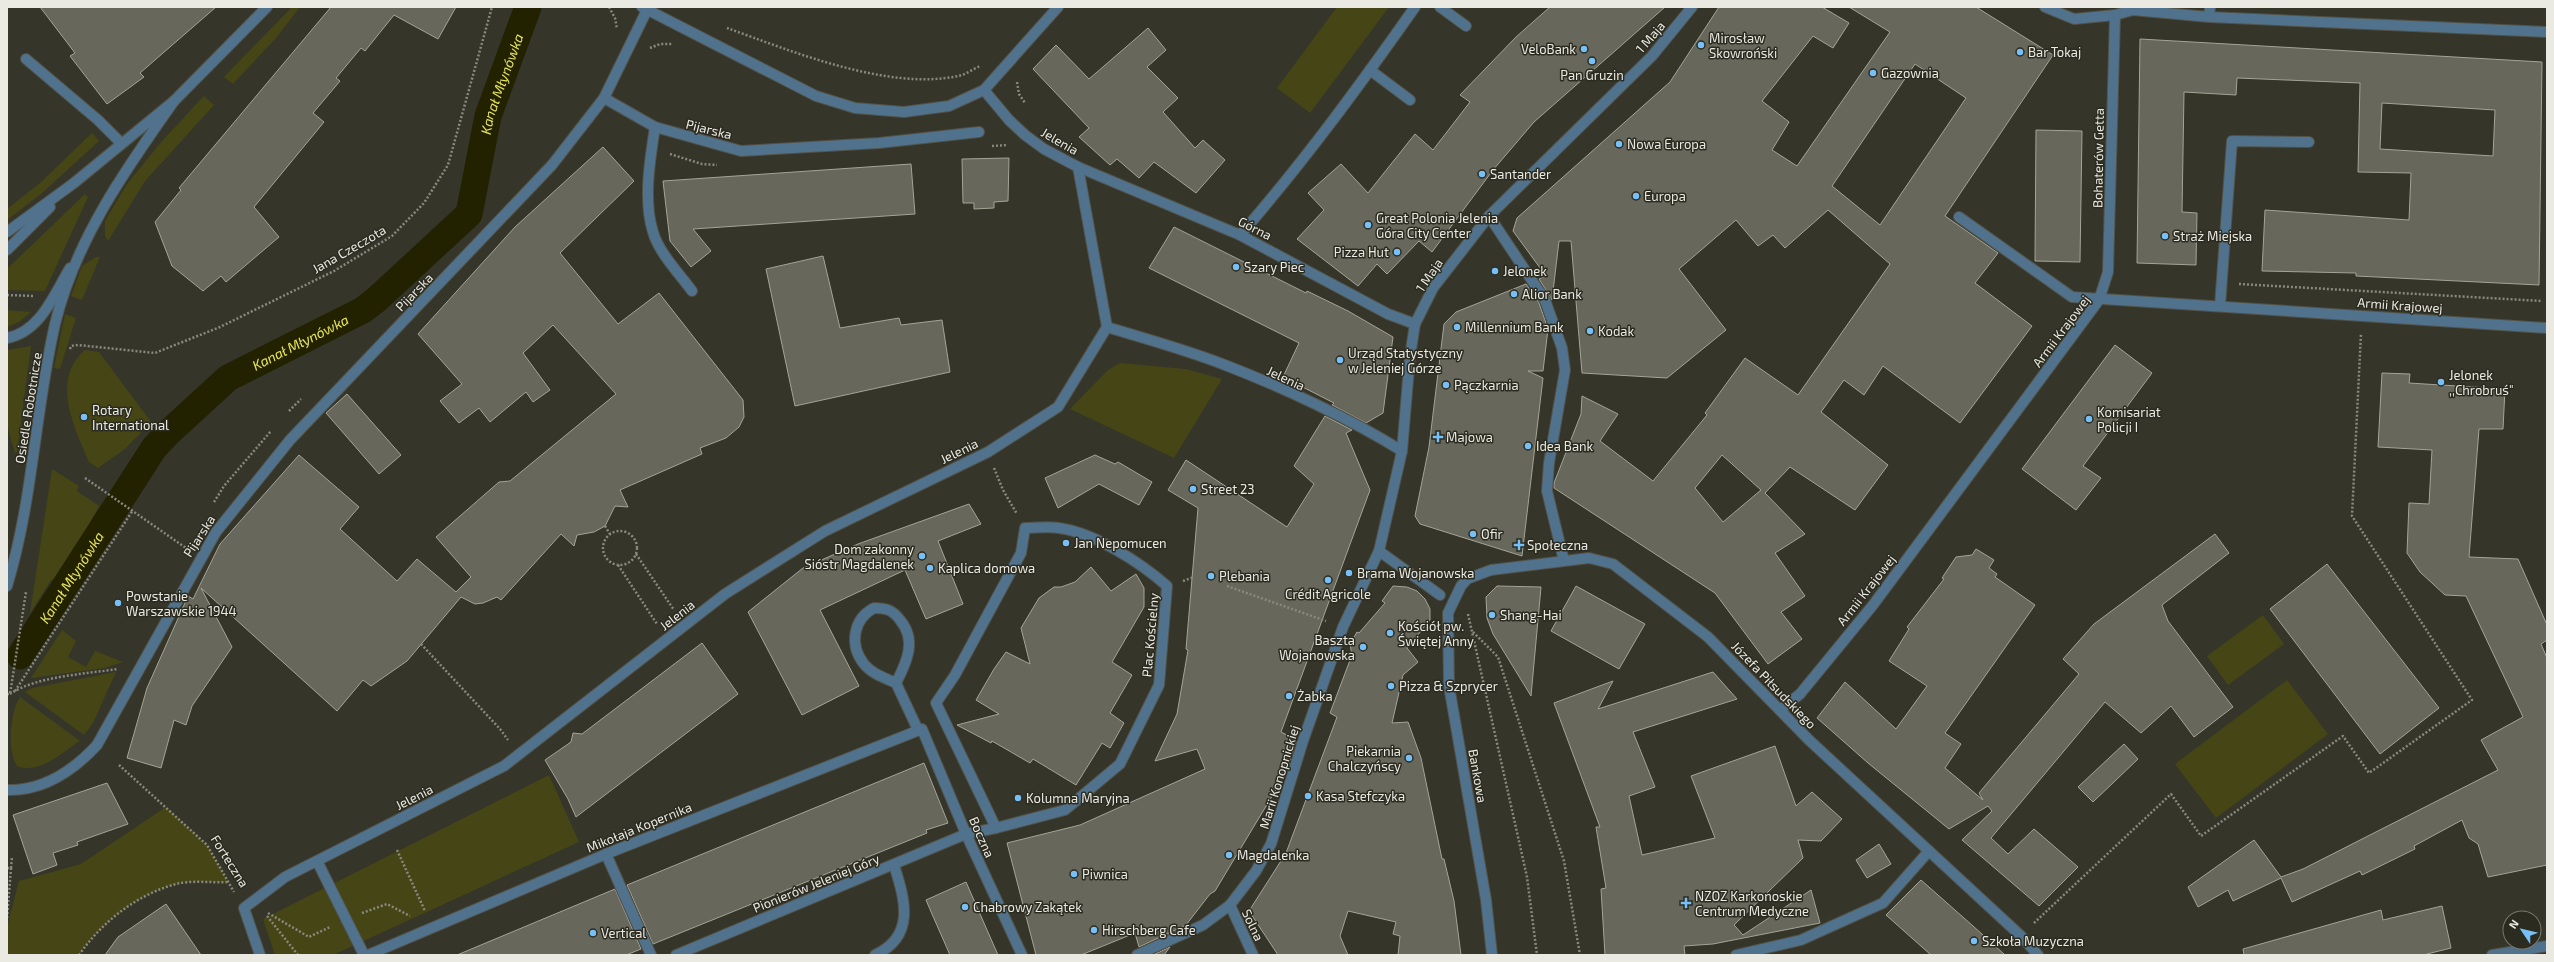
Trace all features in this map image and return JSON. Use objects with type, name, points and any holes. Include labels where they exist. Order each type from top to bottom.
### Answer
[{"type":"street","name":"Osiedle Robotnicze","points":[[7,232],[74,182],[174,101],[267,7]]},
{"type":"street","points":[[604,98],[645,8],[792,85],[838,104],[877,111],[931,110],[949,106],[984,90],[1058,7]]},
{"type":"street","points":[[1240,235],[1279,190],[1370,70],[1414,7]]},
{"type":"street","points":[[1440,7],[1466,26]]},
{"type":"street","name":"1 Maja","points":[[1379,551],[1402,451],[1410,356],[1415,324],[1433,288],[1489,216],[1652,56],[1692,7]]},
{"type":"street","points":[[2045,7],[2074,19],[2115,15],[2133,10],[2188,14],[2209,12],[2547,32]]},
{"type":"street","name":"Bohaterów Getta","points":[[2099,300],[2108,272],[2115,15]]},
{"type":"street","points":[[26,59],[98,120],[121,143]]},
{"type":"street","points":[[1370,70],[1410,100]]},
{"type":"street","name":"Jelenia","points":[[244,908],[285,877],[504,766],[725,594],[825,531],[988,452],[1058,407],[1107,327],[1078,166],[1025,135],[984,90]]},
{"type":"street","name":"Pijarska","points":[[7,790],[27,788],[59,777],[73,768],[97,745],[200,558],[290,440],[552,165],[604,98],[655,127],[741,151],[879,143],[979,132]]},
{"type":"street","name":"Osiedle Robotnicze","points":[[7,338],[32,327],[43,313],[88,237],[119,178],[174,101]]},
{"type":"street","points":[[655,127],[648,188],[653,232],[663,251],[692,291]]},
{"type":"street","points":[[2220,306],[2232,141],[2309,142]]},
{"type":"street","name":"Górna","points":[[1078,166],[1240,235],[1388,314],[1415,324]]},
{"type":"street","name":"Osiedle Robotnicze","points":[[7,250],[74,182]]},
{"type":"street","points":[[1489,216],[1545,300],[1562,348],[1565,370],[1548,463],[1547,491],[1564,561]]},
{"type":"street","points":[[1959,217],[2072,297],[2099,300]]},
{"type":"street","name":"Osiedle Robotnicze","points":[[7,586],[24,521],[55,325],[88,237]]},
{"type":"street","name":"Armii Krajowej","points":[[1780,710],[1800,694],[1806,684],[1873,605],[2099,300],[2220,306],[2547,328]]},
{"type":"street","name":"Jelenia","points":[[1107,327],[1238,371],[1377,436],[1402,451]]},
{"type":"street","points":[[996,828],[936,703],[956,675],[1021,553],[1025,528]]},
{"type":"street","name":"Plac Kościelny","points":[[966,834],[996,828],[1065,810],[1120,764],[1159,685],[1165,630],[1167,586],[1146,567],[1089,537],[1060,528],[1025,528]]},
{"type":"street","points":[[207,547],[215,554]]},
{"type":"street","points":[[1379,551],[1440,596]]},
{"type":"street","name":"Marii Konopnickiej","points":[[1137,955],[1203,925],[1230,906],[1256,871],[1271,844],[1303,741],[1343,627],[1379,551]]},
{"type":"street","name":"Józefa Piłsudskiego","points":[[1452,602],[1460,586],[1478,574],[1491,570],[1589,558],[1613,564],[1708,637],[1780,710],[2021,936],[2038,955]]},
{"type":"street","name":"Bankowa","points":[[1452,602],[1448,613],[1449,686],[1486,900],[1492,955]]},
{"type":"street","points":[[874,608],[884,608],[894,612],[904,624],[910,637],[910,653],[896,683],[872,671],[864,664],[857,649],[855,628],[861,618],[874,608]]},
{"type":"street","name":"Boczna","points":[[896,683],[920,729],[966,834],[1022,955]]},
{"type":"street","name":"Mikołaja Kopernika","points":[[368,955],[606,854],[920,729]]},
{"type":"street","name":"Pionierów Jeleniej Góry","points":[[676,955],[966,834]]},
{"type":"street","points":[[1736,955],[1801,940],[1883,903],[1929,851]]},
{"type":"street","points":[[606,854],[651,955]]},
{"type":"street","points":[[317,861],[364,955]]},
{"type":"street","points":[[875,955],[889,949],[904,927],[905,899],[894,865]]},
{"type":"street","name":"Solna","points":[[1230,906],[1253,955]]},
{"type":"street","name":"Forteczna","points":[[244,908],[260,955]]},
{"type":"street","points":[[2492,955],[2547,946]]},
{"type":"path","name":"Jana Czeczota","points":[[78,345],[155,353],[220,327],[334,271],[392,236],[424,203],[448,165],[492,7]]},
{"type":"path","points":[[725,27],[814,59],[893,76],[928,78],[958,76],[983,64]]},
{"type":"path","points":[[1018,78],[1016,84],[1025,103]]},
{"type":"path","points":[[2222,283],[2542,301]]},
{"type":"path","points":[[7,295],[42,296]]},
{"type":"path","points":[[2021,936],[2171,794],[2201,836],[2343,736],[2369,772],[2472,700],[2352,516],[2361,316]]},
{"type":"path","points":[[85,478],[200,558]]},
{"type":"path","points":[[1003,490],[1025,528]]},
{"type":"path","points":[[15,691],[133,510]]},
{"type":"path","points":[[605,526],[610,534]]},
{"type":"path","points":[[657,623],[618,565],[609,561],[603,552],[604,542],[610,534],[621,531],[630,535],[636,544],[636,554],[674,610]]},
{"type":"path","points":[[618,565],[629,563],[636,554]]},
{"type":"path","points":[[1227,586],[1343,627]]},
{"type":"path","points":[[1467,610],[1473,631],[1527,877],[1537,955]]},
{"type":"path","points":[[8,694],[19,630]]},
{"type":"path","points":[[1473,631],[1498,658],[1564,861],[1580,955]]},
{"type":"path","points":[[421,644],[500,729]]},
{"type":"path","points":[[8,694],[59,678],[126,668]]},
{"type":"path","name":"Forteczna","points":[[119,765],[207,845],[244,908]]},
{"type":"path","points":[[397,850],[407,872]]},
{"type":"path","points":[[7,919],[12,857]]},
{"type":"path","points":[[7,868],[12,868]]},
{"type":"path","points":[[79,955],[94,934],[143,896],[177,883],[228,882]]},
{"type":"path","points":[[262,910],[298,955]]},
{"type":"shaded area","points":[[292,7],[300,7],[276,38],[233,84],[224,77]]},
{"type":"shaded area","points":[[1337,7],[1389,7],[1310,113],[1277,88]]},
{"type":"shaded area","points":[[204,96],[214,105],[145,181],[108,241],[105,236],[105,221],[127,184],[163,140]]},
{"type":"shaded area","points":[[92,133],[99,141],[41,194],[7,220],[7,209],[40,183]]},
{"type":"shaded area","points":[[85,194],[88,197],[45,291],[7,290],[7,269]]},
{"type":"shaded area","points":[[96,257],[100,257],[82,300],[71,296],[82,266]]},
{"type":"shaded area","points":[[7,310],[31,312],[19,322],[7,327]]},
{"type":"shaded area","points":[[65,314],[76,318],[60,369],[54,368]]},
{"type":"shaded area","points":[[31,346],[17,452],[15,453],[7,425],[7,350]]},
{"type":"shaded area","points":[[85,350],[99,352],[151,422],[125,449],[98,468],[89,462],[72,420],[67,390],[69,375],[75,362]]},
{"type":"shaded area","points":[[1120,363],[1186,369],[1222,379],[1174,458],[1070,409],[1108,370]]},
{"type":"shaded area","points":[[52,469],[79,486],[77,491],[99,506],[71,557],[58,577],[51,580],[30,613]]},
{"type":"shaded area","points":[[2263,615],[2284,644],[2228,685],[2207,656]]},
{"type":"shaded area","points":[[62,630],[76,641],[68,657],[86,667],[95,651],[123,662],[105,668],[31,678]]},
{"type":"shaded area","points":[[116,672],[93,723],[84,735],[25,692],[32,688]]},
{"type":"shaded area","points":[[2287,680],[2328,734],[2216,818],[2175,764]]},
{"type":"shaded area","points":[[20,697],[80,741],[42,765],[26,768],[17,766],[12,751],[11,731],[14,712]]},
{"type":"shaded area","points":[[549,775],[579,842],[333,955],[275,955],[263,919]]},
{"type":"shaded area","points":[[166,807],[207,845],[228,882],[182,883],[147,895],[121,911],[109,921],[79,955],[7,955],[7,927],[19,881],[81,864]]},
{"type":"building","points":[[40,7],[216,7],[140,73],[144,77],[107,104],[70,56],[75,53]]},
{"type":"building","points":[[331,7],[456,7],[438,39],[394,15],[365,51],[361,48],[336,78],[340,81],[313,113],[324,122],[254,207],[279,237],[226,282],[221,276],[203,291],[172,266],[155,222],[181,190],[179,188]]},
{"type":"building","points":[[1550,7],[1665,7],[1534,122],[1493,170],[1432,252],[1419,241],[1387,274],[1377,264],[1358,286],[1297,239],[1324,210],[1308,193],[1341,164],[1368,193],[1415,134],[1433,150],[1470,102],[1460,95],[1516,37]]},
{"type":"building","points":[[1719,7],[1822,7],[1849,23],[1833,48],[1813,36],[1762,101],[1789,122],[1772,150],[1797,166],[1890,32],[1849,7],[1976,7],[2053,55],[1945,216],[1998,253],[1975,283],[2032,326],[1960,423],[1883,366],[1864,395],[1844,380],[1821,412],[1888,465],[1855,510],[1790,467],[1765,493],[1805,534],[1775,553],[1805,596],[1781,612],[1802,639],[1768,664],[1715,593],[1554,488],[1554,483],[1581,414],[1582,396],[1618,414],[1600,441],[1653,481],[1707,415],[1705,413],[1745,358],[1798,395],[1890,264],[1828,210],[1785,248],[1773,235],[1758,246],[1736,220],[1679,269],[1726,330],[1667,378],[1582,373],[1571,241],[1559,241],[1552,300],[1539,279],[1546,276],[1513,231],[1517,218],[1670,82]],"holes":[[[1915,64],[1966,98],[1880,225],[1832,186]],[[1722,455],[1761,490],[1723,522],[1695,488]]]},
{"type":"building","points":[[1148,28],[1166,50],[1147,67],[1178,98],[1163,112],[1195,148],[1203,140],[1225,160],[1196,193],[1154,162],[1139,178],[1117,159],[1110,165],[1079,137],[1089,128],[1033,69],[1056,45],[1089,79]]},
{"type":"building","points":[[2140,39],[2542,62],[2539,285],[2356,276],[2356,273],[2262,271],[2265,210],[2409,220],[2411,173],[2358,172],[2360,83],[2237,78],[2236,95],[2184,92],[2182,212],[2197,213],[2196,265],[2137,263]],"holes":[[[2382,103],[2495,110],[2493,156],[2380,149]]]},
{"type":"building","points":[[2036,130],[2082,131],[2080,262],[2035,261]]},
{"type":"building","points":[[603,147],[634,181],[560,253],[618,324],[659,293],[743,400],[744,417],[739,427],[726,438],[700,448],[702,454],[620,490],[628,507],[615,506],[605,526],[594,532],[577,535],[574,546],[561,534],[501,600],[497,597],[483,603],[475,604],[461,597],[407,661],[371,686],[363,680],[337,711],[201,588],[232,647],[192,706],[186,725],[174,720],[161,768],[127,758],[147,688],[188,596],[193,599],[220,544],[299,455],[359,507],[340,529],[397,581],[417,559],[456,592],[471,577],[436,537],[499,482],[510,481],[616,394],[553,325],[523,353],[550,390],[533,402],[526,392],[490,422],[479,408],[459,423],[440,401],[462,384],[418,334],[515,227]]},
{"type":"building","points":[[1009,158],[1008,201],[994,202],[994,208],[974,209],[974,203],[963,203],[962,159]]},
{"type":"building","points":[[911,164],[915,214],[693,229],[711,251],[691,267],[670,241],[663,181]]},
{"type":"building","points":[[1174,227],[1306,293],[1307,291],[1348,311],[1393,337],[1383,413],[1366,423],[1332,405],[1334,403],[1283,377],[1299,343],[1149,268]]},
{"type":"building","points":[[823,256],[840,328],[899,318],[901,325],[942,320],[950,372],[795,406],[766,269]]},
{"type":"building","points":[[1526,284],[1539,303],[1548,329],[1543,371],[1528,371],[1543,378],[1522,556],[1420,524],[1415,516],[1429,447],[1444,324],[1456,312]]},
{"type":"building","name":"Komisariat Policji I","points":[[2115,345],[2152,373],[2083,466],[2101,478],[2076,510],[2022,469]]},
{"type":"building","points":[[2382,373],[2410,374],[2409,383],[2505,389],[2503,429],[2479,429],[2469,557],[2518,559],[2547,625],[2547,640],[2541,644],[2547,658],[2547,865],[2488,877],[2478,844],[2469,838],[2462,820],[2414,846],[2415,849],[2362,875],[2360,871],[2292,902],[2281,878],[2233,901],[2228,890],[2198,907],[2188,887],[2254,840],[2281,877],[2303,869],[2498,770],[2481,740],[2523,717],[2466,596],[2445,595],[2420,572],[2407,553],[2409,503],[2429,504],[2432,450],[2378,447]]},
{"type":"building","points":[[347,394],[401,455],[379,474],[326,413]]},
{"type":"building","points":[[1325,416],[1352,430],[1346,433],[1370,490],[1281,732],[1297,740],[1286,773],[1215,891],[1210,894],[1186,925],[1139,947],[1135,933],[1081,955],[1036,955],[1007,843],[1080,825],[1205,769],[1197,749],[1155,761],[1177,714],[1188,650],[1186,649],[1198,508],[1168,490],[1186,460],[1287,527],[1314,484],[1294,466]]},
{"type":"building","points":[[1095,455],[1115,464],[1118,462],[1152,482],[1139,505],[1099,484],[1058,508],[1045,478]]},
{"type":"building","points":[[969,504],[981,524],[938,541],[963,604],[926,619],[905,570],[820,610],[859,686],[802,715],[748,612],[803,568],[858,544]]},
{"type":"building","points":[[2215,534],[2229,553],[2162,605],[2168,621],[2233,707],[2194,737],[2171,706],[2141,733],[2105,702],[1991,838],[2008,854],[2034,829],[2078,867],[2039,906],[1962,840],[1992,811],[1988,806],[1949,829],[1868,763],[1817,718],[1845,682],[1896,729],[1927,686],[1889,661],[1909,629],[1907,627],[1944,579],[1942,578],[1956,557],[1972,555],[1976,549],[1994,560],[1989,568],[1997,574],[1995,577],[2035,605],[1945,733],[1961,744],[1945,768],[1983,800],[1979,793],[2079,674],[2063,659],[2094,624]]},
{"type":"building","points":[[2327,564],[2439,708],[2380,754],[2270,609]]},
{"type":"building","points":[[1091,567],[1111,591],[1136,574],[1144,588],[1144,607],[1112,662],[1132,675],[1110,713],[1124,723],[1110,748],[1102,743],[1076,785],[1033,759],[1030,763],[992,741],[991,743],[957,725],[999,714],[976,700],[994,669],[1006,652],[1030,664],[1021,628],[1039,598],[1054,587],[1061,587],[1075,582]]},
{"type":"building","points":[[1393,586],[1407,587],[1417,591],[1425,599],[1430,609],[1430,620],[1407,648],[1418,662],[1403,675],[1392,723],[1408,722],[1421,758],[1442,859],[1444,859],[1454,901],[1461,955],[1398,955],[1400,936],[1393,934],[1396,922],[1348,911],[1340,936],[1348,955],[1278,955],[1249,911],[1286,853],[1337,717],[1330,713],[1352,655],[1350,644],[1357,632],[1359,633],[1385,603],[1382,601]]},
{"type":"building","points":[[1497,586],[1541,587],[1531,696],[1493,634],[1487,618],[1486,597]]},
{"type":"building","points":[[1576,586],[1645,624],[1619,669],[1551,631]]},
{"type":"building","points":[[702,643],[738,694],[576,817],[568,799],[545,760],[571,742],[573,733],[582,734]]},
{"type":"building","points":[[1713,672],[1737,699],[1633,732],[1655,787],[1629,796],[1642,855],[1715,838],[1691,776],[1775,746],[1796,806],[1812,792],[1842,819],[1821,841],[1798,840],[1803,858],[1734,925],[1743,935],[1811,890],[1820,923],[1713,944],[1684,946],[1685,955],[1605,955],[1601,889],[1606,888],[1596,827],[1600,827],[1554,703],[1613,681],[1598,709]]},
{"type":"building","points":[[2124,744],[2138,759],[2093,802],[2078,787]]},
{"type":"building","points":[[924,763],[948,823],[926,830],[927,833],[653,944],[627,885]]},
{"type":"building","points":[[107,783],[128,824],[77,842],[78,845],[53,853],[57,865],[33,874],[13,815]]},
{"type":"building","points":[[1879,844],[1891,864],[1867,878],[1856,860]]},
{"type":"building","points":[[1921,880],[2005,955],[1931,955],[1886,915]]},
{"type":"building","points":[[966,882],[998,955],[950,955],[932,914],[926,900]]},
{"type":"building","points":[[615,889],[641,949],[626,955],[457,955]]},
{"type":"building","points":[[166,904],[201,955],[105,955],[118,937]]},
{"type":"building","points":[[2442,906],[2451,948],[2423,955],[2244,955],[2243,949],[2381,910],[2383,920]]},
{"type":"building","points":[[1170,947],[1164,955],[1153,955]]},
{"type":"waterway","name":"Kanał Młynówka","points":[[20,656],[154,448],[167,434],[228,378],[363,310],[376,300],[469,214],[488,116],[528,7]]},
{"type":"place","name":"Mirosław Skowroński","points":[[1701,45]]},
{"type":"place","name":"VeloBank","points":[[1584,49]]},
{"type":"place","name":"Bar Tokaj","points":[[2020,52]]},
{"type":"place","name":"Pan Gruzin","points":[[1592,61]]},
{"type":"place","name":"Gazownia","points":[[1873,73]]},
{"type":"place","name":"Nowa Europa","points":[[1619,144]]},
{"type":"place","name":"Santander","points":[[1482,174]]},
{"type":"place","name":"Europa","points":[[1636,196]]},
{"type":"place","name":"Great Polonia Jelenia Góra City Center","points":[[1368,225]]},
{"type":"place","name":"Straż Miejska","points":[[2165,236]]},
{"type":"place","name":"Pizza Hut","points":[[1397,252]]},
{"type":"place","name":"Szary Piec","points":[[1236,267]]},
{"type":"place","name":"Jelonek","points":[[1495,271]]},
{"type":"place","name":"Alior Bank","points":[[1514,294]]},
{"type":"place","name":"Millennium Bank","points":[[1457,327]]},
{"type":"place","name":"Kodak","points":[[1590,331]]},
{"type":"place","name":"Urząd Statystyczny w Jeleniej Górze","points":[[1340,360]]},
{"type":"place","name":"Jelonek ,,Chrobruś\"","points":[[2441,382]]},
{"type":"place","name":"Pączkarnia","points":[[1446,385]]},
{"type":"place","name":"Rotary International","points":[[84,417]]},
{"type":"place","name":"Komisariat Policji I","points":[[2089,419]]},
{"type":"place","name":"Majowa","points":[[1438,437]]},
{"type":"place","name":"Idea Bank","points":[[1528,446]]},
{"type":"place","name":"Street 23","points":[[1193,489]]},
{"type":"place","name":"Ofir","points":[[1473,534]]},
{"type":"place","name":"Jan Nepomucen","points":[[1066,543]]},
{"type":"place","name":"Społeczna","points":[[1519,545]]},
{"type":"place","name":"Dom zakonny Sióstr Magdalenek","points":[[922,556]]},
{"type":"place","name":"Kaplica domowa","points":[[930,568]]},
{"type":"place","name":"Brama Wojanowska","points":[[1349,573]]},
{"type":"place","name":"Plebania","points":[[1211,576]]},
{"type":"place","name":"Crédit Agricole","points":[[1328,580]]},
{"type":"place","name":"Powstanie Warszawskie 1944","points":[[118,603]]},
{"type":"place","name":"Shang-Hai","points":[[1492,615]]},
{"type":"place","name":"Kościół pw. Świętej Anny","points":[[1390,633]]},
{"type":"place","name":"Baszta Wojanowska","points":[[1363,647]]},
{"type":"place","name":"Pizza & Szprycer","points":[[1391,686]]},
{"type":"place","name":"Żabka","points":[[1289,696]]},
{"type":"place","name":"Piekarnia Chalczyńscy","points":[[1409,758]]},
{"type":"place","name":"Kasa Stefczyka","points":[[1308,796]]},
{"type":"place","name":"Kolumna Maryjna","points":[[1018,798]]},
{"type":"place","name":"Magdalenka","points":[[1229,855]]},
{"type":"place","name":"Piwnica","points":[[1074,874]]},
{"type":"place","name":"NZOZ Karkonoskie Centrum Medyczne","points":[[1686,903]]},
{"type":"place","name":"Chabrowy Zakątek","points":[[965,907]]},
{"type":"place","name":"Hirschberg Cafe","points":[[1094,930]]},
{"type":"place","name":"Vertical","points":[[593,933]]},
{"type":"place","name":"Szkoła Muzyczna","points":[[1974,941]]}]
